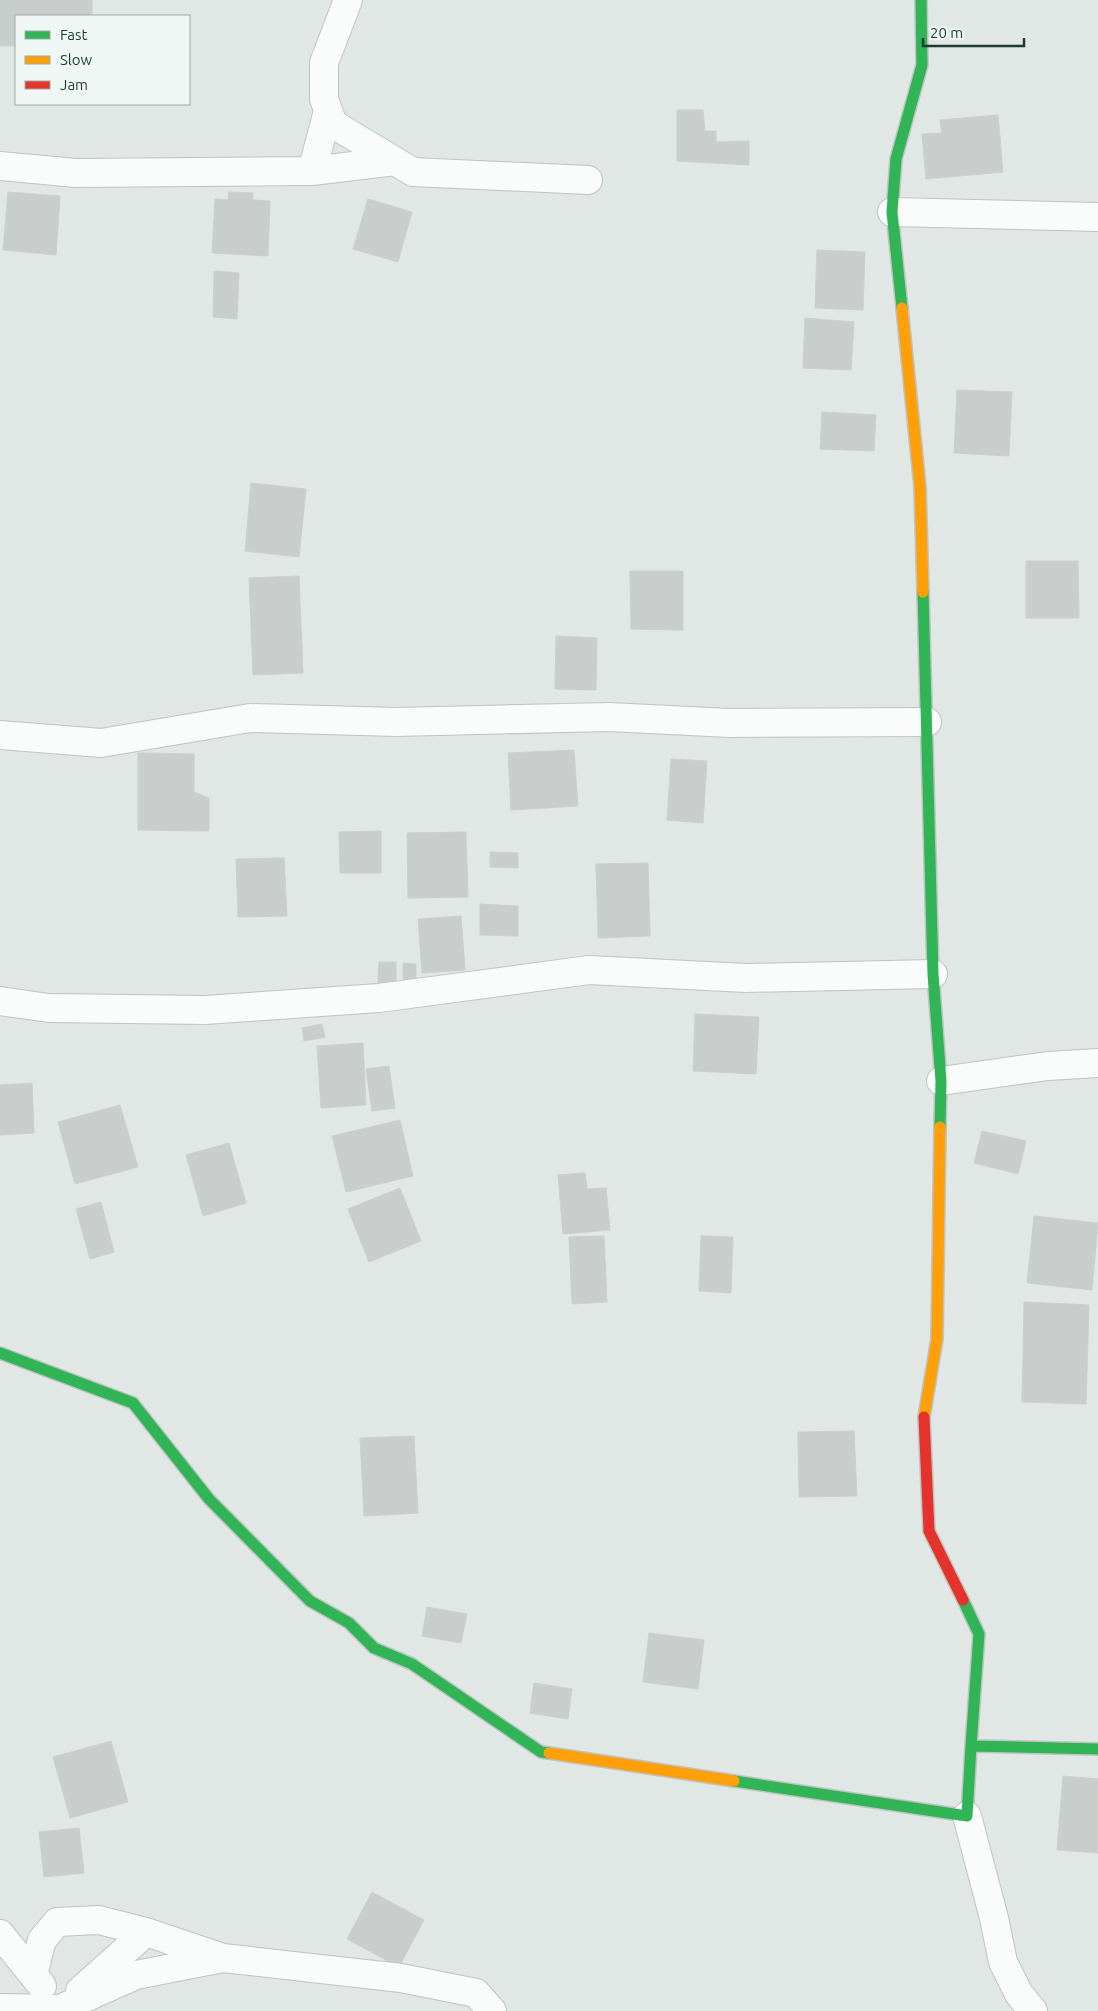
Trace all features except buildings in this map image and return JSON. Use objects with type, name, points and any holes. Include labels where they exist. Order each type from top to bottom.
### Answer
[{"type":"street","points":[[348,0],[324,64],[324,99],[334,124],[414,172],[588,180]]},
{"type":"street","points":[[921,0],[922,65],[896,159],[892,212],[920,487],[933,974],[941,1081],[937,1339],[923,1423],[929,1531],[979,1634],[966,1816],[1003,1962],[1019,1994],[1033,2011]]},
{"type":"street","points":[[312,170],[328,111]]},
{"type":"street","points":[[0,166],[76,173],[312,170],[396,161]]},
{"type":"street","points":[[892,212],[1098,217]]},
{"type":"street","points":[[0,735],[101,743],[250,718],[396,722],[608,717],[730,723],[927,722]]},
{"type":"street","points":[[0,1001],[48,1008],[205,1010],[379,998],[589,970],[746,978],[933,974]]},
{"type":"street","points":[[941,1081],[1048,1066],[1098,1063]]},
{"type":"street","points":[[0,1353],[133,1403],[210,1499],[310,1601],[349,1623],[374,1648],[412,1664],[541,1752],[966,1816]]},
{"type":"street","points":[[971,1746],[1098,1749]]},
{"type":"street","points":[[33,1975],[42,1940],[57,1922],[99,1920],[146,1932],[223,1958],[420,1982],[476,1993],[492,2011]]},
{"type":"street","points":[[61,2010],[146,1932]]},
{"type":"street","points":[[0,1934],[61,2010]]},
{"type":"street","points":[[0,2008],[61,2010],[136,1975],[223,1958]]},
{"type":"traffic: fast","points":[[902,308],[892,212],[896,159],[922,65],[921,0]]},
{"type":"traffic: fast","points":[[923,592],[933,974],[941,1081],[940,1127]]},
{"type":"traffic: fast","points":[[0,1353],[133,1403],[209,1499],[310,1601],[349,1623],[374,1648],[412,1664],[541,1752],[549,1753]]},
{"type":"traffic: fast","points":[[963,1600],[979,1634],[971,1746]]},
{"type":"traffic: fast","points":[[734,1781],[967,1816],[971,1746],[1098,1749]]},
{"type":"traffic: slow","points":[[902,308],[920,487],[923,592]]},
{"type":"traffic: slow","points":[[924,1417],[937,1339],[940,1127]]},
{"type":"traffic: slow","points":[[549,1753],[734,1781]]},
{"type":"traffic: jam","points":[[924,1417],[929,1531],[963,1600]]}]
